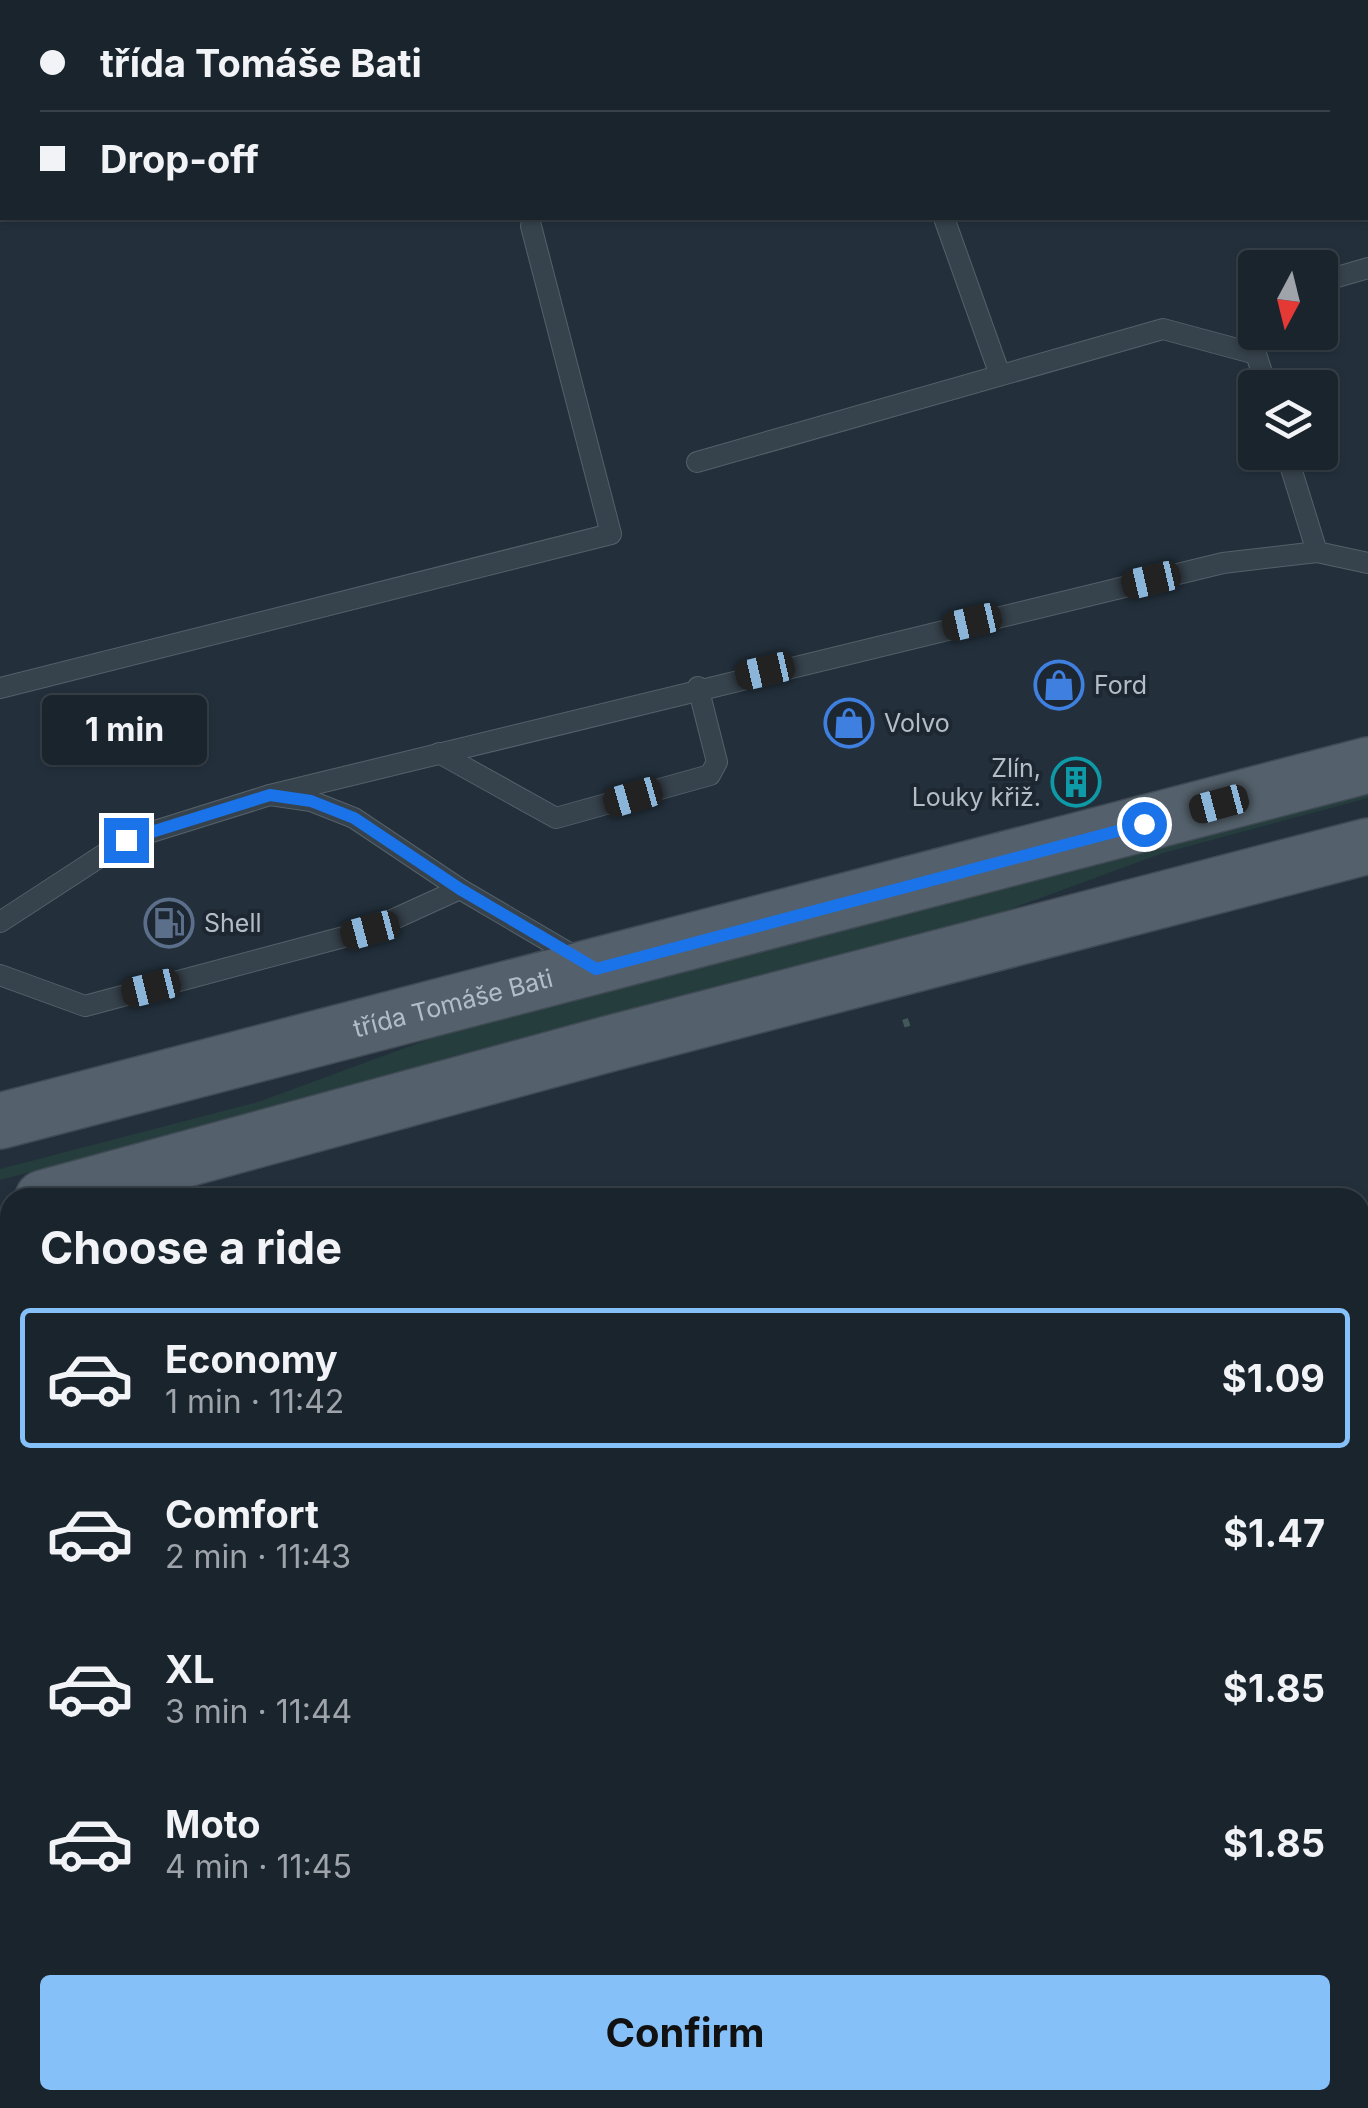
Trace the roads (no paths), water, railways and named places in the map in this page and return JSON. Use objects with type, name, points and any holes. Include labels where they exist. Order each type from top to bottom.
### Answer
[{"type":"main road","name":"třída Tomáše Bati","points":[[0,1120],[596,969],[1368,765]]},
{"type":"main road","points":[[79,1188],[608,1044],[1368,846]]},
{"type":"lane","points":[[945,220],[1000,376]]},
{"type":"lane","points":[[0,688],[611,534],[531,226]]},
{"type":"lane","points":[[1338,277],[1368,268]]},
{"type":"lane","points":[[696,462],[1163,330],[1238,340]]},
{"type":"lane","points":[[1292,470],[1317,552]]},
{"type":"lane","points":[[0,922],[126,840],[270,795],[1223,562],[1317,552],[1368,564]]},
{"type":"lane","points":[[439,753],[556,818],[710,775],[717,762],[698,688]]},
{"type":"lane","points":[[270,795],[311,801],[354,818],[460,889],[596,969]]},
{"type":"lane","points":[[0,975],[85,1006],[370,930],[460,889]]},
{"type":"place","name":"Ford","points":[[1059,685]]},
{"type":"place","name":"Volvo","points":[[849,723]]},
{"type":"place","name":"Zlín, Louky křiž.","points":[[1076,782]]},
{"type":"place","name":"Shell","points":[[169,923]]}]
